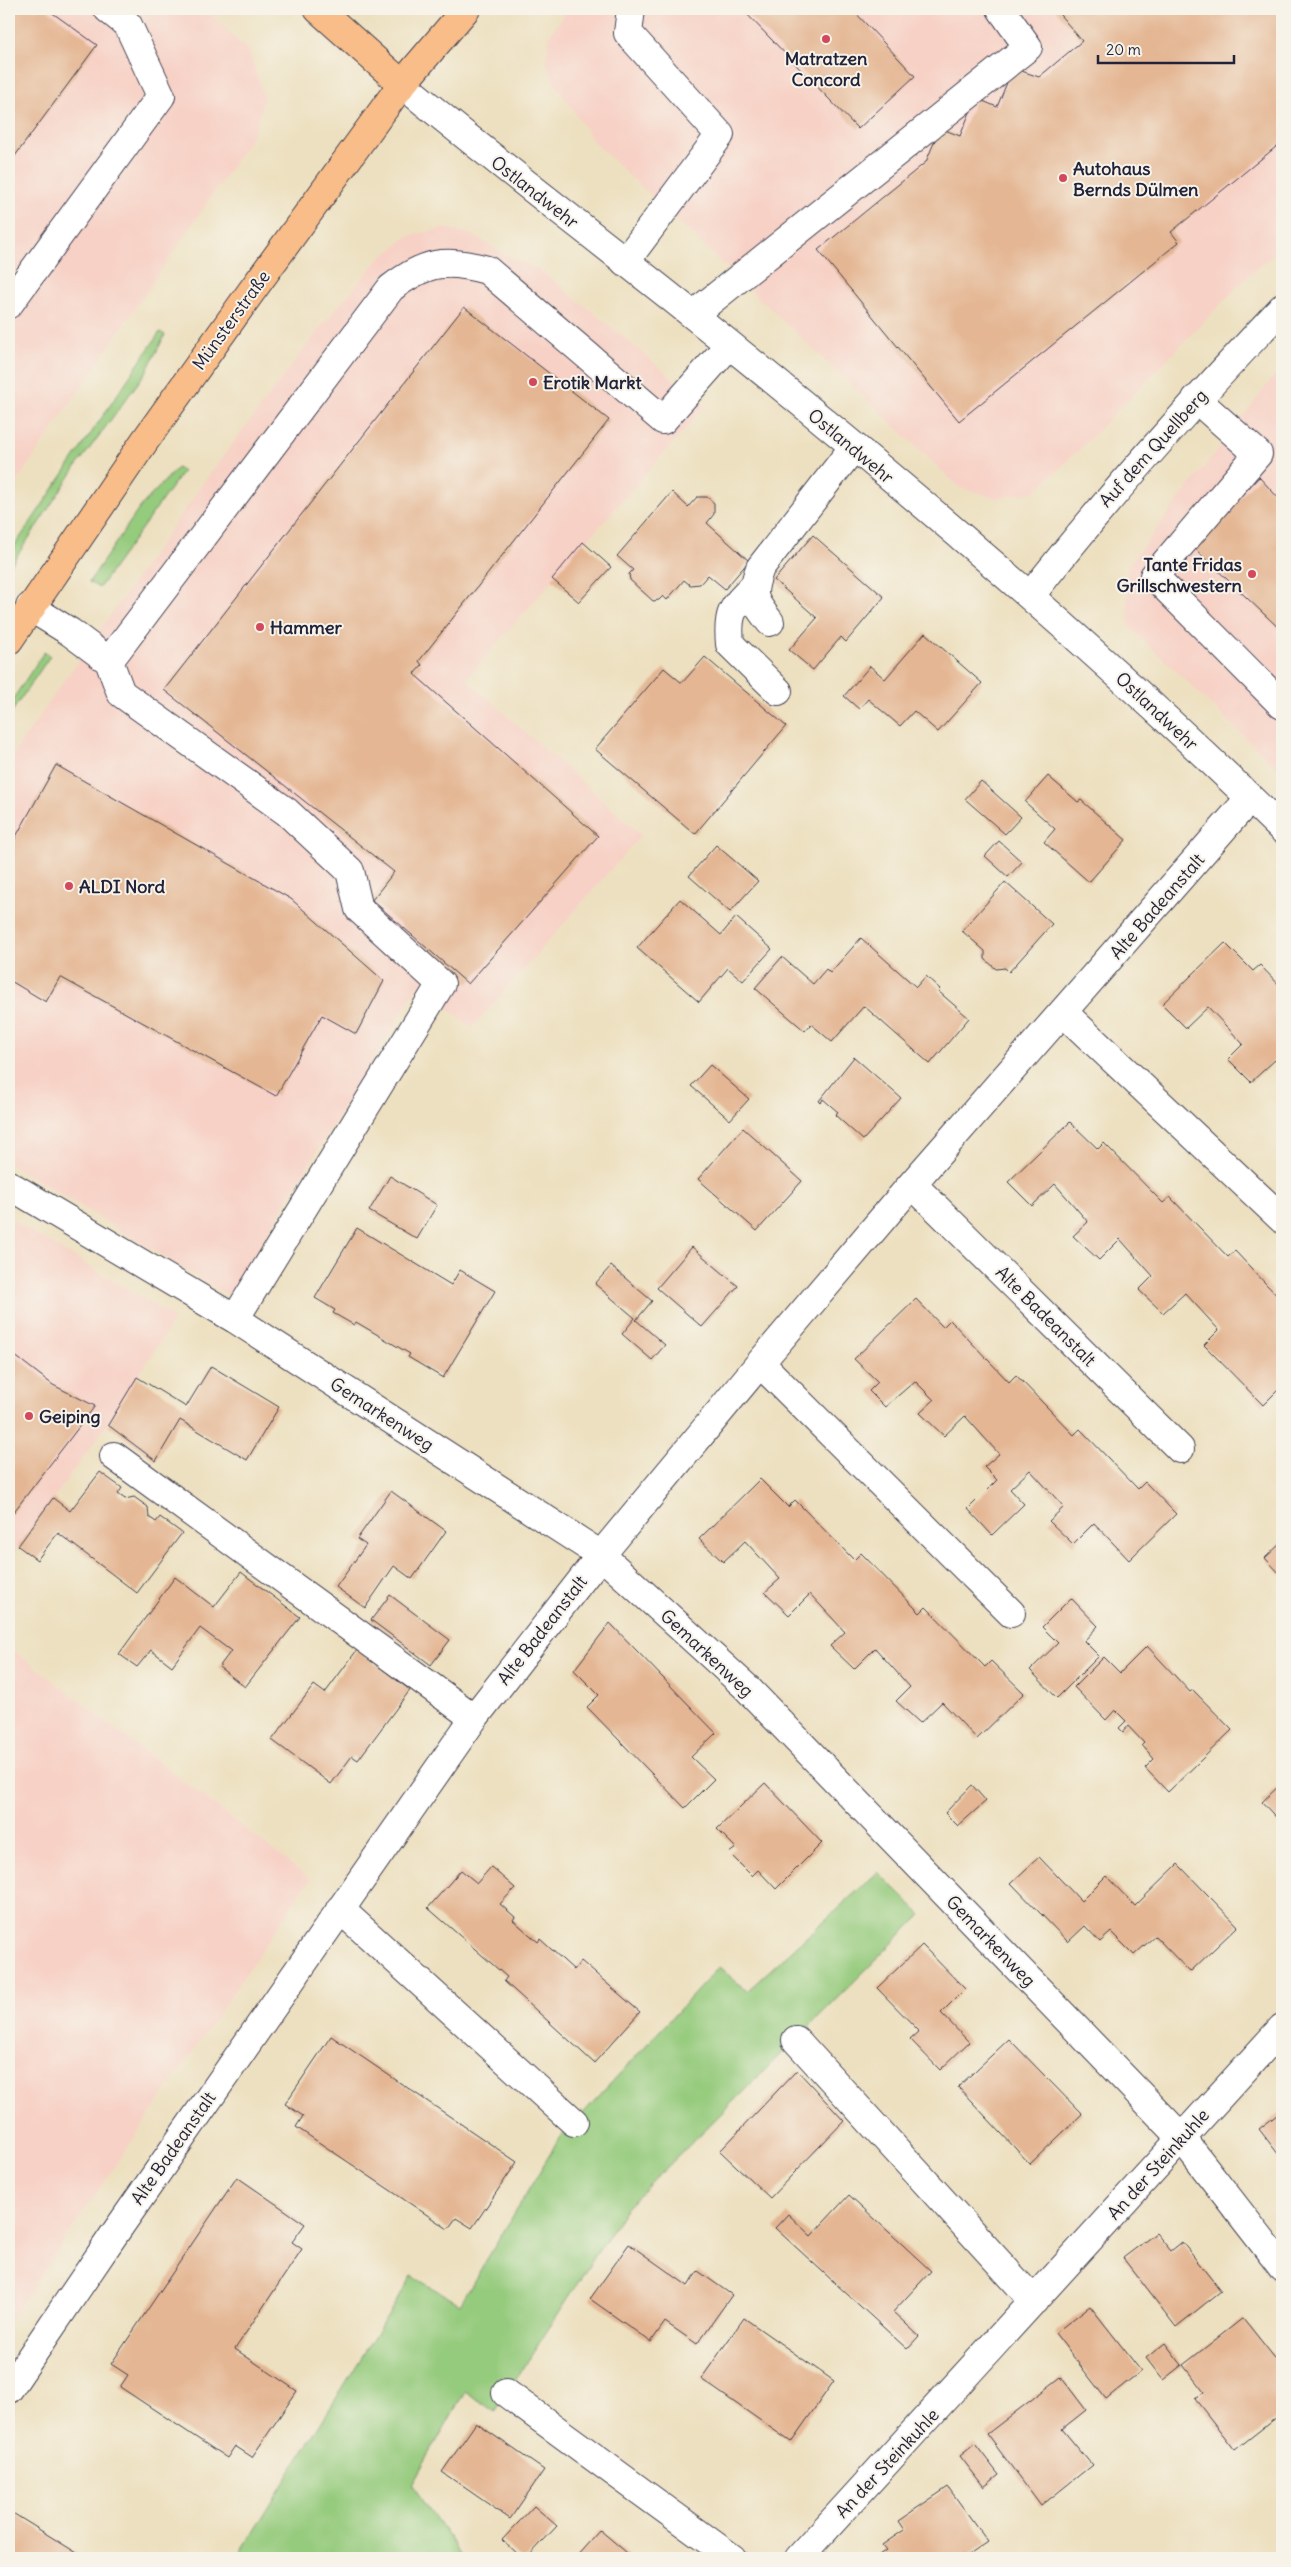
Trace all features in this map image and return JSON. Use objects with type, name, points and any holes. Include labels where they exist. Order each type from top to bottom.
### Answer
[{"type":"main road","points":[[318,9],[402,84]]},
{"type":"main road","name":"Münsterstraße","points":[[9,640],[165,412],[402,84],[466,9]]},
{"type":"street","points":[[9,304],[161,96],[128,25],[108,9]]},
{"type":"street","points":[[625,262],[720,136],[628,33],[631,9]]},
{"type":"street","points":[[693,315],[1028,47],[1001,9]]},
{"type":"street","name":"Ostlandwehr","points":[[402,84],[478,148],[693,315],[1031,595],[1282,829]]},
{"type":"street","points":[[109,662],[390,288],[412,272],[435,264],[460,262],[487,270],[663,420],[729,345]]},
{"type":"street","name":"Auf dem Quellberg","points":[[1031,595],[1094,514],[1196,399],[1282,308]]},
{"type":"street","points":[[1196,399],[1258,454],[1154,576],[1282,705]]},
{"type":"street","points":[[770,622],[754,602],[754,586],[760,568],[854,448]]},
{"type":"street","points":[[754,586],[737,603],[730,615],[730,644],[778,691]]},
{"type":"street","points":[[30,607],[70,632],[109,662],[120,693],[287,812],[350,871],[359,909],[441,984],[235,1319]]},
{"type":"street","name":"Alte Badeanstalt","points":[[9,2389],[474,1718],[601,1555],[912,1184],[1064,1013],[1250,798]]},
{"type":"street","points":[[1064,1013],[1282,1219]]},
{"type":"street","name":"Alte Badeanstalt","points":[[912,1184],[1180,1449]]},
{"type":"street","name":"Gemarkenweg","points":[[9,1185],[235,1319],[601,1555],[746,1687],[1181,2137],[1282,2267]]},
{"type":"street","points":[[760,1363],[1011,1613]]},
{"type":"street","points":[[114,1456],[474,1718]]},
{"type":"street","points":[[340,1909],[574,2122]]},
{"type":"street","name":"An der Steinkuhle","points":[[799,2558],[1282,2028]]},
{"type":"street","points":[[796,2040],[1034,2301]]},
{"type":"street","points":[[506,2393],[732,2558]]},
{"type":"shaded area","points":[[9,9],[205,9],[249,52],[264,98],[253,135],[9,493]]},
{"type":"shaded area","points":[[568,9],[1282,9],[1282,247],[1249,275],[1085,444],[1034,492],[997,498],[960,488],[594,142],[554,82],[546,60],[550,35]]},
{"type":"shaded area","points":[[445,228],[473,235],[505,255],[540,270],[630,342],[705,406],[466,679],[641,835],[472,1028],[419,984],[229,1296],[9,1163],[9,760],[203,483],[323,324],[377,261],[408,236]]},
{"type":"shaded area","points":[[1282,366],[1282,773],[1129,626],[1127,567]]},
{"type":"shaded area","points":[[9,1218],[175,1318],[104,1429],[9,1559]]},
{"type":"shaded area","points":[[9,1647],[310,1879],[9,2322]]},
{"type":"green space","points":[[160,332],[165,335],[146,372],[76,467],[9,568],[9,554]]},
{"type":"green space","points":[[177,468],[183,471],[99,588],[89,582],[141,506]]},
{"type":"green space","points":[[44,652],[50,656],[9,716],[9,705]]},
{"type":"green space","points":[[878,1872],[921,1915],[626,2208],[495,2412],[465,2391],[412,2485],[464,2558],[237,2558],[412,2276],[460,2304],[559,2139],[719,1967],[747,1991]]},
{"type":"building","points":[[9,9],[47,9],[97,45],[9,164]]},
{"type":"building","name":"Matratzen Concord","points":[[742,9],[852,9],[915,76],[858,129]]},
{"type":"building","points":[[1055,9],[1282,9],[1282,142],[1171,232],[1179,242],[959,421],[818,250],[926,162],[940,128],[960,136],[976,98],[997,107],[1013,68],[1039,77],[1082,41]]},
{"type":"building","points":[[464,307],[609,420],[419,661],[422,665],[414,674],[598,836],[468,984],[372,900],[394,872],[164,690]]},
{"type":"building","points":[[1259,477],[1282,502],[1282,631],[1193,547]]},
{"type":"building","points":[[672,492],[688,507],[697,497],[707,497],[714,503],[714,514],[707,523],[749,561],[725,589],[708,575],[700,584],[690,585],[684,580],[667,600],[663,596],[659,600],[653,601],[630,580],[629,574],[633,570],[617,556]]},
{"type":"building","points":[[813,535],[884,597],[846,642],[841,637],[813,670],[789,650],[817,618],[774,580]]},
{"type":"building","points":[[583,542],[611,567],[579,602],[552,579]]},
{"type":"building","points":[[925,633],[982,683],[938,732],[914,711],[900,726],[868,699],[859,709],[844,696],[870,666],[885,679]]},
{"type":"building","points":[[705,657],[786,726],[695,834],[595,749],[664,668],[682,683]]},
{"type":"building","points":[[56,765],[291,899],[384,981],[356,1034],[322,1015],[276,1096],[60,977],[46,1002],[9,980],[9,849]]},
{"type":"building","points":[[1048,776],[1078,802],[1081,800],[1126,840],[1089,882],[1044,842],[1055,829],[1025,802]]},
{"type":"building","points":[[981,781],[1021,817],[1005,834],[965,799]]},
{"type":"building","points":[[999,841],[1022,862],[1008,877],[985,856]]},
{"type":"building","points":[[716,845],[758,881],[730,912],[689,876]]},
{"type":"building","points":[[1005,882],[1052,924],[1009,972],[1005,968],[996,969],[985,959],[985,951],[962,931]]},
{"type":"building","points":[[680,899],[721,935],[736,917],[772,949],[743,981],[728,968],[699,1002],[637,948]]},
{"type":"building","points":[[861,938],[916,987],[926,976],[940,989],[938,991],[969,1018],[930,1064],[864,1006],[832,1042],[811,1024],[805,1031],[755,988],[782,957],[813,984],[826,969],[830,973]]},
{"type":"building","points":[[1225,943],[1253,971],[1260,965],[1282,988],[1282,1068],[1275,1060],[1251,1082],[1228,1059],[1243,1044],[1208,1007],[1186,1028],[1162,1004]]},
{"type":"building","points":[[854,1057],[901,1098],[863,1140],[835,1115],[838,1112],[823,1099],[821,1103],[819,1101]]},
{"type":"building","points":[[710,1065],[749,1099],[730,1120],[691,1086]]},
{"type":"building","points":[[1070,1122],[1098,1149],[1104,1143],[1163,1203],[1170,1197],[1228,1257],[1235,1251],[1282,1301],[1282,1386],[1263,1405],[1204,1345],[1219,1330],[1185,1293],[1163,1313],[1139,1290],[1153,1276],[1120,1239],[1099,1260],[1073,1236],[1088,1222],[1055,1184],[1032,1206],[1008,1182]]},
{"type":"building","points":[[743,1128],[802,1181],[757,1231],[698,1179]]},
{"type":"building","points":[[390,1176],[437,1205],[417,1239],[369,1211]]},
{"type":"building","points":[[357,1228],[451,1285],[460,1270],[495,1291],[443,1378],[408,1357],[410,1354],[356,1322],[354,1325],[333,1313],[335,1310],[315,1298]]},
{"type":"building","points":[[692,1247],[738,1286],[702,1327],[657,1288]]},
{"type":"building","points":[[611,1266],[652,1301],[636,1320],[665,1345],[652,1360],[622,1334],[635,1318],[595,1284]]},
{"type":"building","points":[[916,1299],[943,1327],[950,1320],[1009,1382],[1016,1375],[1074,1435],[1080,1429],[1138,1489],[1145,1482],[1176,1514],[1129,1560],[1094,1523],[1073,1544],[1049,1521],[1064,1507],[1030,1470],[1010,1489],[1024,1504],[992,1535],[968,1509],[997,1480],[984,1467],[999,1454],[965,1416],[944,1436],[920,1413],[934,1400],[915,1381],[885,1407],[869,1391],[878,1382],[854,1359]]},
{"type":"building","points":[[14,1355],[53,1385],[95,1406],[9,1518],[9,1362]]},
{"type":"building","points":[[211,1366],[279,1407],[247,1460],[180,1420],[156,1461],[108,1425],[137,1377],[186,1407]]},
{"type":"building","points":[[100,1472],[122,1488],[118,1494],[125,1499],[134,1497],[148,1507],[149,1517],[156,1522],[160,1517],[182,1533],[137,1593],[58,1533],[37,1560],[18,1546],[53,1498],[70,1511]]},
{"type":"building","points":[[760,1479],[788,1507],[795,1500],[854,1560],[861,1553],[920,1613],[926,1607],[985,1667],[991,1661],[1024,1693],[977,1739],[942,1702],[920,1723],[896,1701],[910,1687],[875,1648],[854,1669],[830,1646],[845,1632],[810,1594],[789,1615],[765,1592],[780,1579],[745,1541],[723,1562],[699,1539]]},
{"type":"building","points":[[391,1491],[446,1531],[412,1579],[394,1566],[365,1608],[336,1587],[366,1545],[357,1539]]},
{"type":"building","points":[[1282,1542],[1282,1576],[1265,1558]]},
{"type":"building","points":[[241,1572],[300,1617],[245,1687],[219,1667],[231,1651],[200,1628],[172,1666],[151,1650],[137,1667],[119,1654],[175,1577],[214,1607]]},
{"type":"building","points":[[390,1595],[450,1640],[431,1665],[371,1620]]},
{"type":"building","points":[[1071,1598],[1098,1626],[1084,1641],[1099,1656],[1057,1698],[1030,1670],[1058,1643],[1042,1627]]},
{"type":"building","points":[[610,1623],[716,1733],[691,1757],[714,1779],[685,1808],[587,1707],[599,1695],[574,1670]]},
{"type":"building","points":[[1147,1646],[1190,1692],[1193,1690],[1232,1730],[1168,1792],[1145,1768],[1154,1759],[1142,1745],[1144,1743],[1128,1726],[1123,1732],[1119,1728],[1126,1721],[1115,1710],[1106,1720],[1074,1687],[1104,1657],[1120,1673]]},
{"type":"building","points":[[357,1650],[410,1690],[358,1760],[352,1756],[331,1784],[272,1740],[314,1685],[325,1693]]},
{"type":"building","points":[[765,1783],[822,1843],[776,1889],[758,1870],[752,1876],[729,1853],[736,1848],[717,1829]]},
{"type":"building","points":[[1282,1783],[1282,1824],[1262,1802]]},
{"type":"building","points":[[972,1785],[986,1801],[958,1826],[945,1813]]},
{"type":"building","points":[[1039,1857],[1081,1901],[1106,1876],[1135,1906],[1178,1864],[1238,1926],[1190,1972],[1155,1936],[1134,1955],[1111,1932],[1100,1942],[1085,1926],[1068,1942],[1011,1883]]},
{"type":"building","points":[[491,1867],[515,1888],[500,1904],[515,1917],[513,1920],[538,1942],[540,1939],[574,1970],[581,1961],[640,2012],[594,2063],[504,1981],[507,1977],[428,1908],[461,1870],[477,1883]]},
{"type":"building","points":[[922,1945],[965,1989],[941,2013],[969,2042],[940,2070],[910,2039],[919,2031],[877,1988]]},
{"type":"building","points":[[331,2036],[517,2162],[472,2228],[456,2218],[448,2229],[296,2127],[303,2116],[285,2104]]},
{"type":"building","points":[[1009,2039],[1082,2114],[1030,2164],[958,2087]]},
{"type":"building","points":[[797,2070],[844,2121],[770,2198],[720,2151]]},
{"type":"building","points":[[1282,2111],[1282,2159],[1259,2129]]},
{"type":"building","points":[[237,2177],[305,2224],[292,2242],[302,2249],[235,2349],[297,2391],[252,2457],[235,2446],[227,2458],[120,2387],[128,2375],[111,2364]]},
{"type":"building","points":[[849,2195],[931,2271],[893,2312],[919,2336],[907,2349],[775,2228],[788,2214],[811,2236]]},
{"type":"building","points":[[1156,2233],[1171,2251],[1182,2242],[1221,2291],[1176,2327],[1123,2258]]},
{"type":"building","points":[[629,2244],[688,2286],[698,2271],[732,2295],[697,2344],[665,2322],[651,2342],[590,2299]]},
{"type":"building","points":[[1090,2306],[1141,2371],[1106,2399],[1055,2333]]},
{"type":"building","points":[[744,2318],[834,2381],[791,2442],[701,2379]]},
{"type":"building","points":[[1243,2318],[1282,2367],[1282,2413],[1235,2450],[1195,2399],[1204,2392],[1183,2365]]},
{"type":"building","points":[[1165,2343],[1182,2365],[1163,2380],[1146,2358]]},
{"type":"building","points":[[1061,2377],[1086,2410],[1062,2429],[1092,2465],[1041,2506],[987,2434]]},
{"type":"building","points":[[476,2423],[544,2470],[510,2519],[442,2472]]},
{"type":"building","points":[[975,2444],[999,2475],[984,2487],[960,2456]]},
{"type":"building","points":[[948,2487],[988,2542],[965,2558],[962,2556],[958,2558],[875,2558],[886,2550],[882,2545],[904,2530],[898,2521]]},
{"type":"building","points":[[534,2506],[557,2526],[527,2558],[521,2558],[502,2540]]},
{"type":"building","points":[[11,2512],[85,2558],[9,2558],[9,2515]]},
{"type":"building","points":[[600,2530],[633,2558],[575,2558]]},
{"type":"place","name":"Matratzen Concord","points":[[826,39]]},
{"type":"place","name":"Autohaus Bernds Dülmen","points":[[1063,178]]},
{"type":"place","name":"Erotik Markt","points":[[533,382]]},
{"type":"place","name":"Tante Fridas Grillschwestern","points":[[1252,574]]},
{"type":"place","name":"Hammer","points":[[260,627]]},
{"type":"place","name":"ALDI Nord","points":[[69,886]]},
{"type":"place","name":"Geiping","points":[[29,1416]]}]
